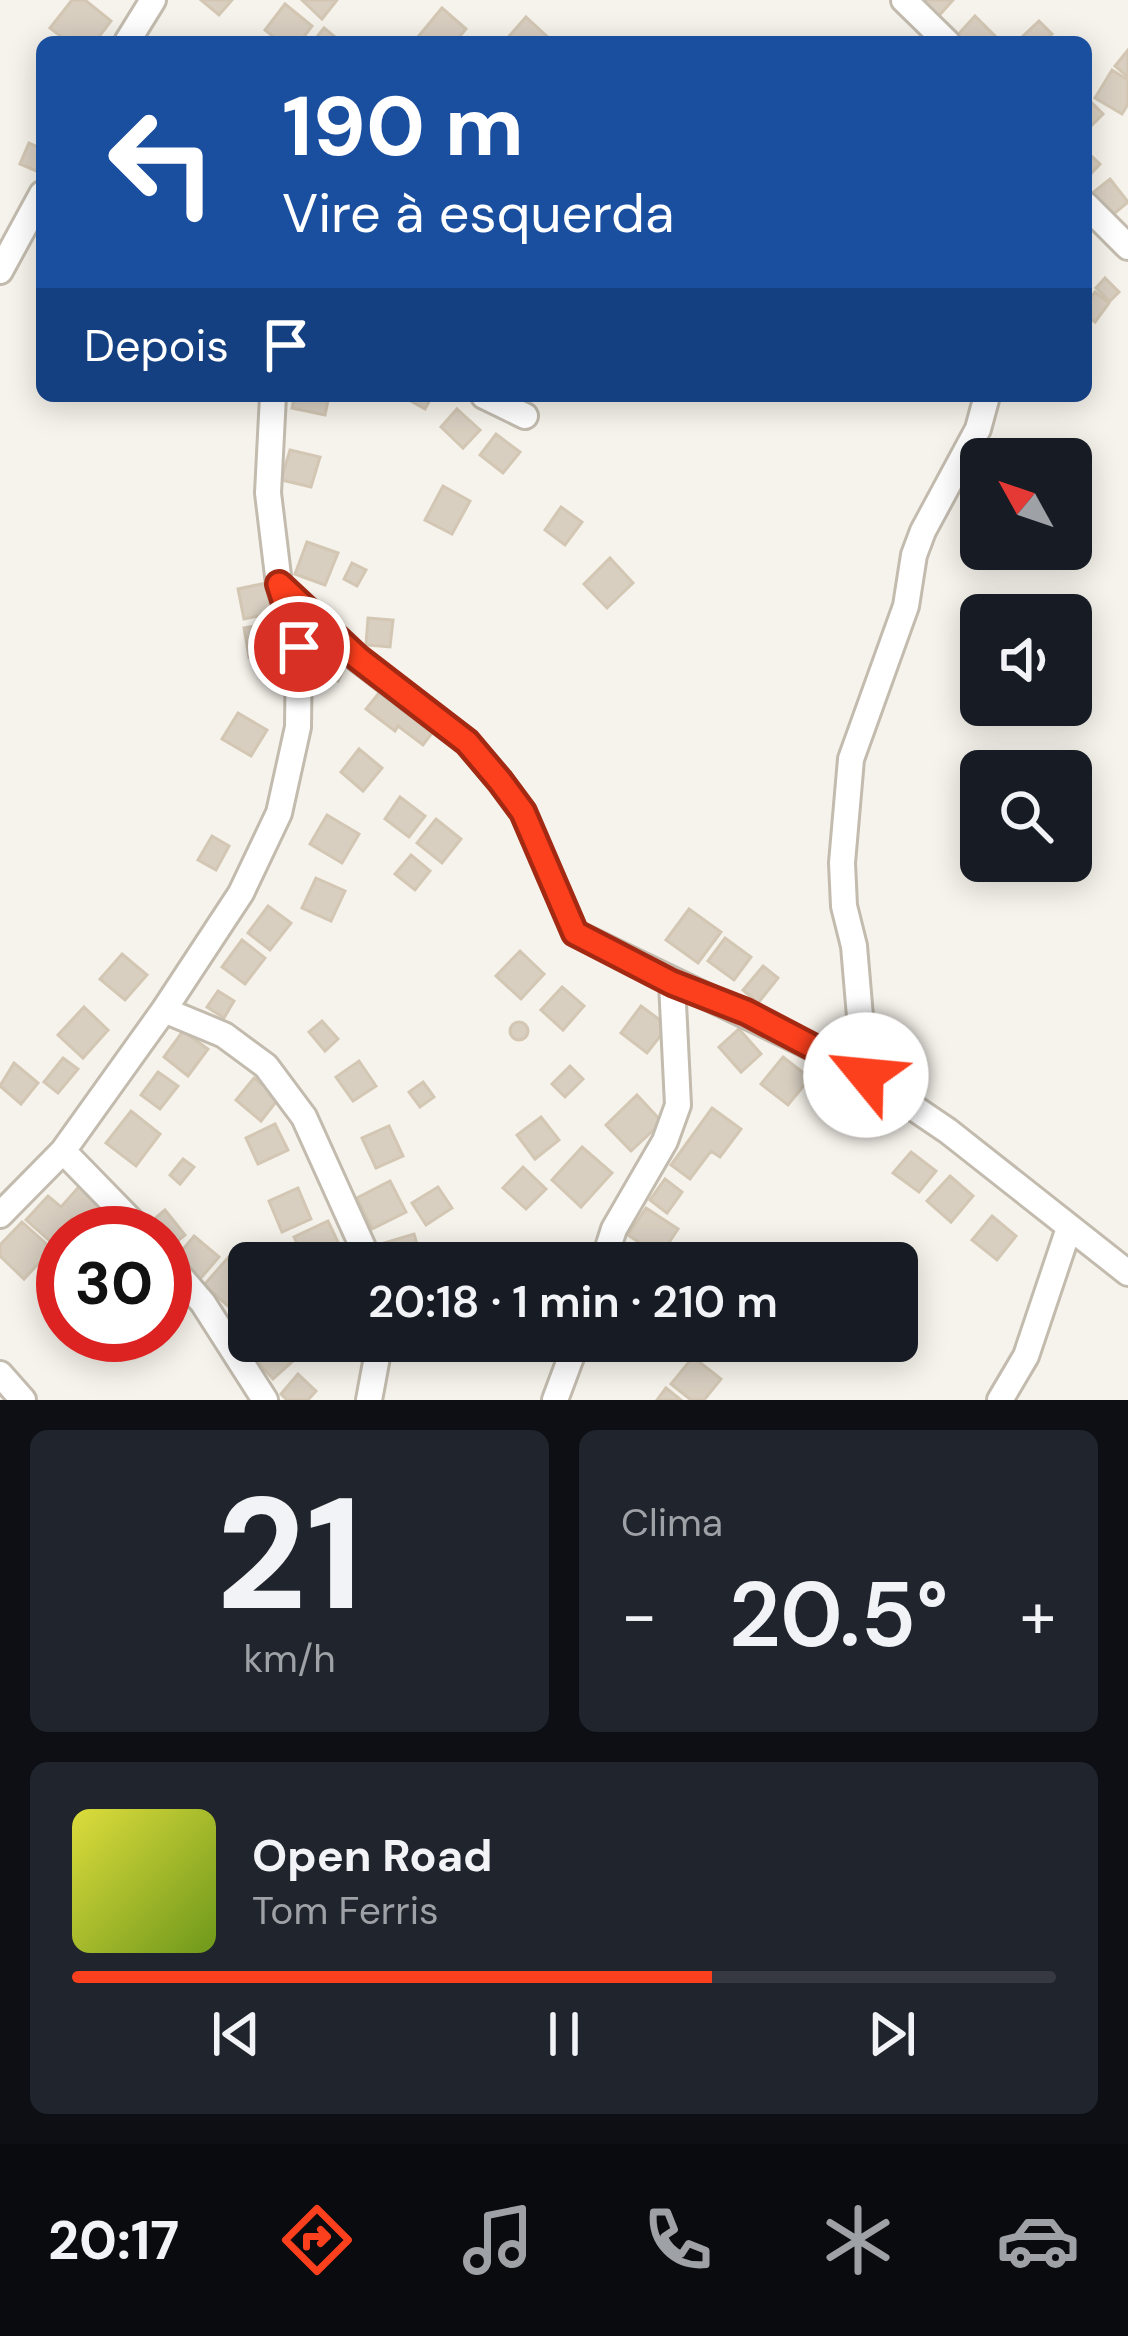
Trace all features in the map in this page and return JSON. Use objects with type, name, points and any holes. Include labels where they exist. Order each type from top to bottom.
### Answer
[{"type":"street","points":[[131,36],[153,0]]},
{"type":"street","points":[[904,0],[941,36]]},
{"type":"street","points":[[0,271],[36,205]]},
{"type":"street","points":[[1092,211],[1128,247]]},
{"type":"street","points":[[0,1215],[63,1151],[164,1010],[241,893],[279,813],[298,727],[299,647],[279,584],[268,493],[273,402]]},
{"type":"street","points":[[496,402],[525,416]]},
{"type":"street","points":[[866,1075],[854,946],[844,906],[842,863],[851,759],[906,606],[918,543],[978,429],[985,402]]},
{"type":"street","points":[[279,584],[358,658],[467,742],[523,812],[575,933],[672,983],[746,1012],[866,1075],[948,1131],[1128,1274]]},
{"type":"street","points":[[610,1242],[665,1141],[678,1106],[672,983]]},
{"type":"street","points":[[164,1010],[224,1035],[266,1066],[304,1117],[361,1242]]},
{"type":"street","points":[[63,1151],[117,1206]]},
{"type":"street","points":[[1000,1400],[1026,1356],[1069,1228]]},
{"type":"street","points":[[192,1291],[265,1400]]},
{"type":"street","points":[[369,1400],[376,1362]]},
{"type":"street","points":[[555,1400],[569,1362]]},
{"type":"street","points":[[0,1374],[23,1400]]},
{"type":"building","points":[[72,0],[85,0],[111,21],[100,36],[60,36],[50,28]]},
{"type":"building","points":[[201,0],[232,0],[219,15]]},
{"type":"building","points":[[302,0],[337,0],[322,19]]},
{"type":"building","points":[[917,0],[953,0],[937,18]]},
{"type":"building","points":[[285,4],[312,26],[304,36],[272,36],[265,30]]},
{"type":"building","points":[[442,8],[466,29],[460,36],[419,36]]},
{"type":"building","points":[[975,16],[995,36],[957,36]]},
{"type":"building","points":[[526,17],[547,36],[509,36]]},
{"type":"building","points":[[1039,21],[1052,34],[1050,36],[1023,36]]},
{"type":"building","points":[[1128,50],[1128,77],[1115,66]]},
{"type":"building","points":[[1112,70],[1128,80],[1128,104],[1122,114],[1095,98]]},
{"type":"building","points":[[1092,103],[1103,114],[1092,125]]},
{"type":"building","points":[[29,143],[36,146],[36,171],[20,164]]},
{"type":"building","points":[[1110,179],[1128,202],[1104,222],[1092,206],[1092,193]]},
{"type":"building","points":[[1105,278],[1119,292],[1110,301],[1096,288]]},
{"type":"building","points":[[1095,292],[1109,303],[1095,322],[1092,320]]},
{"type":"building","points":[[294,402],[328,402],[325,415],[292,408]]},
{"type":"building","points":[[457,409],[480,430],[463,448],[441,427]]},
{"type":"building","points":[[496,434],[520,452],[503,473],[480,455]]},
{"type":"building","points":[[290,450],[320,457],[311,487],[281,480]]},
{"type":"building","points":[[443,486],[470,501],[452,534],[425,520]]},
{"type":"building","points":[[561,507],[582,522],[565,545],[545,530]]},
{"type":"building","points":[[307,542],[338,553],[325,585],[295,574]]},
{"type":"building","points":[[610,558],[633,583],[607,608],[584,584]]},
{"type":"building","points":[[352,563],[366,570],[357,586],[344,579]]},
{"type":"building","points":[[266,583],[272,613],[244,619],[238,589]]},
{"type":"building","points":[[368,618],[393,620],[390,647],[366,645]]},
{"type":"building","points":[[272,623],[278,651],[249,657],[244,628]]},
{"type":"building","points":[[324,659],[344,669],[338,681],[318,672]]},
{"type":"building","points":[[383,688],[435,729],[423,745],[366,709]]},
{"type":"building","points":[[238,713],[267,730],[251,756],[222,739]]},
{"type":"building","points":[[359,749],[382,768],[363,791],[341,772]]},
{"type":"building","points":[[400,797],[425,816],[409,837],[385,819]]},
{"type":"building","points":[[327,815],[359,834],[342,863],[310,844]]},
{"type":"building","points":[[436,819],[461,839],[442,863],[417,843]]},
{"type":"building","points":[[212,836],[229,846],[216,870],[198,860]]},
{"type":"building","points":[[411,855],[430,871],[415,890],[395,874]]},
{"type":"building","points":[[316,878],[345,891],[331,921],[302,908]]},
{"type":"building","points":[[268,906],[291,923],[270,950],[248,933]]},
{"type":"building","points":[[689,909],[721,932],[698,963],[666,940]]},
{"type":"building","points":[[725,938],[751,957],[734,980],[708,961]]},
{"type":"building","points":[[242,940],[265,958],[245,984],[222,967]]},
{"type":"building","points":[[520,951],[544,974],[521,999],[496,976]]},
{"type":"building","points":[[122,954],[147,975],[125,1000],[100,979]]},
{"type":"building","points":[[763,966],[778,978],[758,1003],[743,990]]},
{"type":"building","points":[[562,987],[584,1006],[563,1030],[541,1010]]},
{"type":"building","points":[[218,991],[234,1001],[224,1018],[207,1007]]},
{"type":"building","points":[[641,1006],[668,1026],[647,1053],[621,1033]]},
{"type":"building","points":[[84,1007],[108,1030],[83,1058],[58,1035]]},
{"type":"building","points":[[322,1021],[338,1039],[325,1051],[309,1032]]},
{"type":"building","points":[[519,1022],[528,1031],[519,1040],[510,1031]]},
{"type":"building","points":[[739,1029],[761,1054],[741,1072],[719,1047]]},
{"type":"building","points":[[183,1031],[208,1049],[188,1076],[164,1057]]},
{"type":"building","points":[[783,1057],[810,1078],[788,1105],[761,1084]]},
{"type":"building","points":[[63,1058],[78,1069],[58,1093],[44,1082]]},
{"type":"building","points":[[359,1061],[376,1086],[353,1101],[336,1077]]},
{"type":"building","points":[[14,1063],[38,1083],[21,1104],[0,1086]]},
{"type":"building","points":[[570,1066],[583,1079],[565,1097],[552,1084]]},
{"type":"building","points":[[158,1072],[178,1086],[160,1109],[141,1095]]},
{"type":"building","points":[[254,1078],[279,1098],[261,1121],[236,1100]]},
{"type":"building","points":[[423,1082],[434,1097],[420,1107],[409,1092]]},
{"type":"building","points":[[838,1091],[865,1112],[848,1133],[821,1111]]},
{"type":"building","points":[[637,1095],[662,1122],[631,1151],[606,1125]]},
{"type":"building","points":[[712,1108],[741,1129],[720,1157],[711,1151],[690,1179],[671,1165]]},
{"type":"building","points":[[131,1111],[160,1134],[136,1166],[106,1143]]},
{"type":"building","points":[[541,1117],[559,1140],[535,1159],[517,1135]]},
{"type":"building","points":[[275,1124],[288,1150],[258,1164],[246,1138]]},
{"type":"building","points":[[389,1126],[403,1156],[376,1168],[362,1138]]},
{"type":"building","points":[[582,1147],[612,1173],[581,1207],[552,1180]]},
{"type":"building","points":[[911,1152],[936,1171],[919,1192],[893,1173]]},
{"type":"building","points":[[183,1159],[194,1167],[180,1184],[170,1175]]},
{"type":"building","points":[[523,1167],[546,1189],[526,1209],[503,1188]]},
{"type":"building","points":[[950,1176],[973,1196],[951,1222],[927,1201]]},
{"type":"building","points":[[665,1179],[682,1192],[667,1213],[650,1200]]},
{"type":"building","points":[[84,1181],[106,1200],[101,1206],[62,1206]]},
{"type":"building","points":[[390,1181],[406,1212],[372,1229],[357,1198]]},
{"type":"building","points":[[438,1187],[452,1208],[426,1225],[412,1203]]},
{"type":"building","points":[[298,1188],[311,1219],[282,1232],[269,1201]]},
{"type":"building","points":[[48,1196],[60,1206],[39,1206]]},
{"type":"building","points":[[646,1208],[678,1229],[669,1242],[639,1242],[628,1235]]},
{"type":"building","points":[[36,1209],[36,1229],[26,1220]]},
{"type":"building","points":[[992,1216],[1016,1236],[997,1260],[972,1240]]},
{"type":"building","points":[[328,1221],[338,1242],[296,1242],[294,1237]]},
{"type":"building","points":[[22,1222],[36,1235],[36,1266],[24,1279],[0,1256],[0,1245]]},
{"type":"building","points":[[414,1234],[416,1242],[387,1242]]},
{"type":"building","points":[[192,1238],[219,1257],[200,1279],[192,1273]]},
{"type":"building","points":[[228,1258],[228,1306],[204,1285]]},
{"type":"building","points":[[258,1362],[292,1362],[273,1379]]},
{"type":"building","points":[[689,1362],[699,1362],[721,1379],[704,1400],[691,1400],[671,1384]]},
{"type":"building","points":[[298,1374],[316,1391],[308,1400],[287,1400],[281,1394]]},
{"type":"building","points":[[666,1388],[681,1400],[657,1400]]},
{"type":"route","points":[[299,647],[279,584],[358,658],[467,742],[523,812],[575,933],[672,983],[746,1012],[866,1075]]}]
